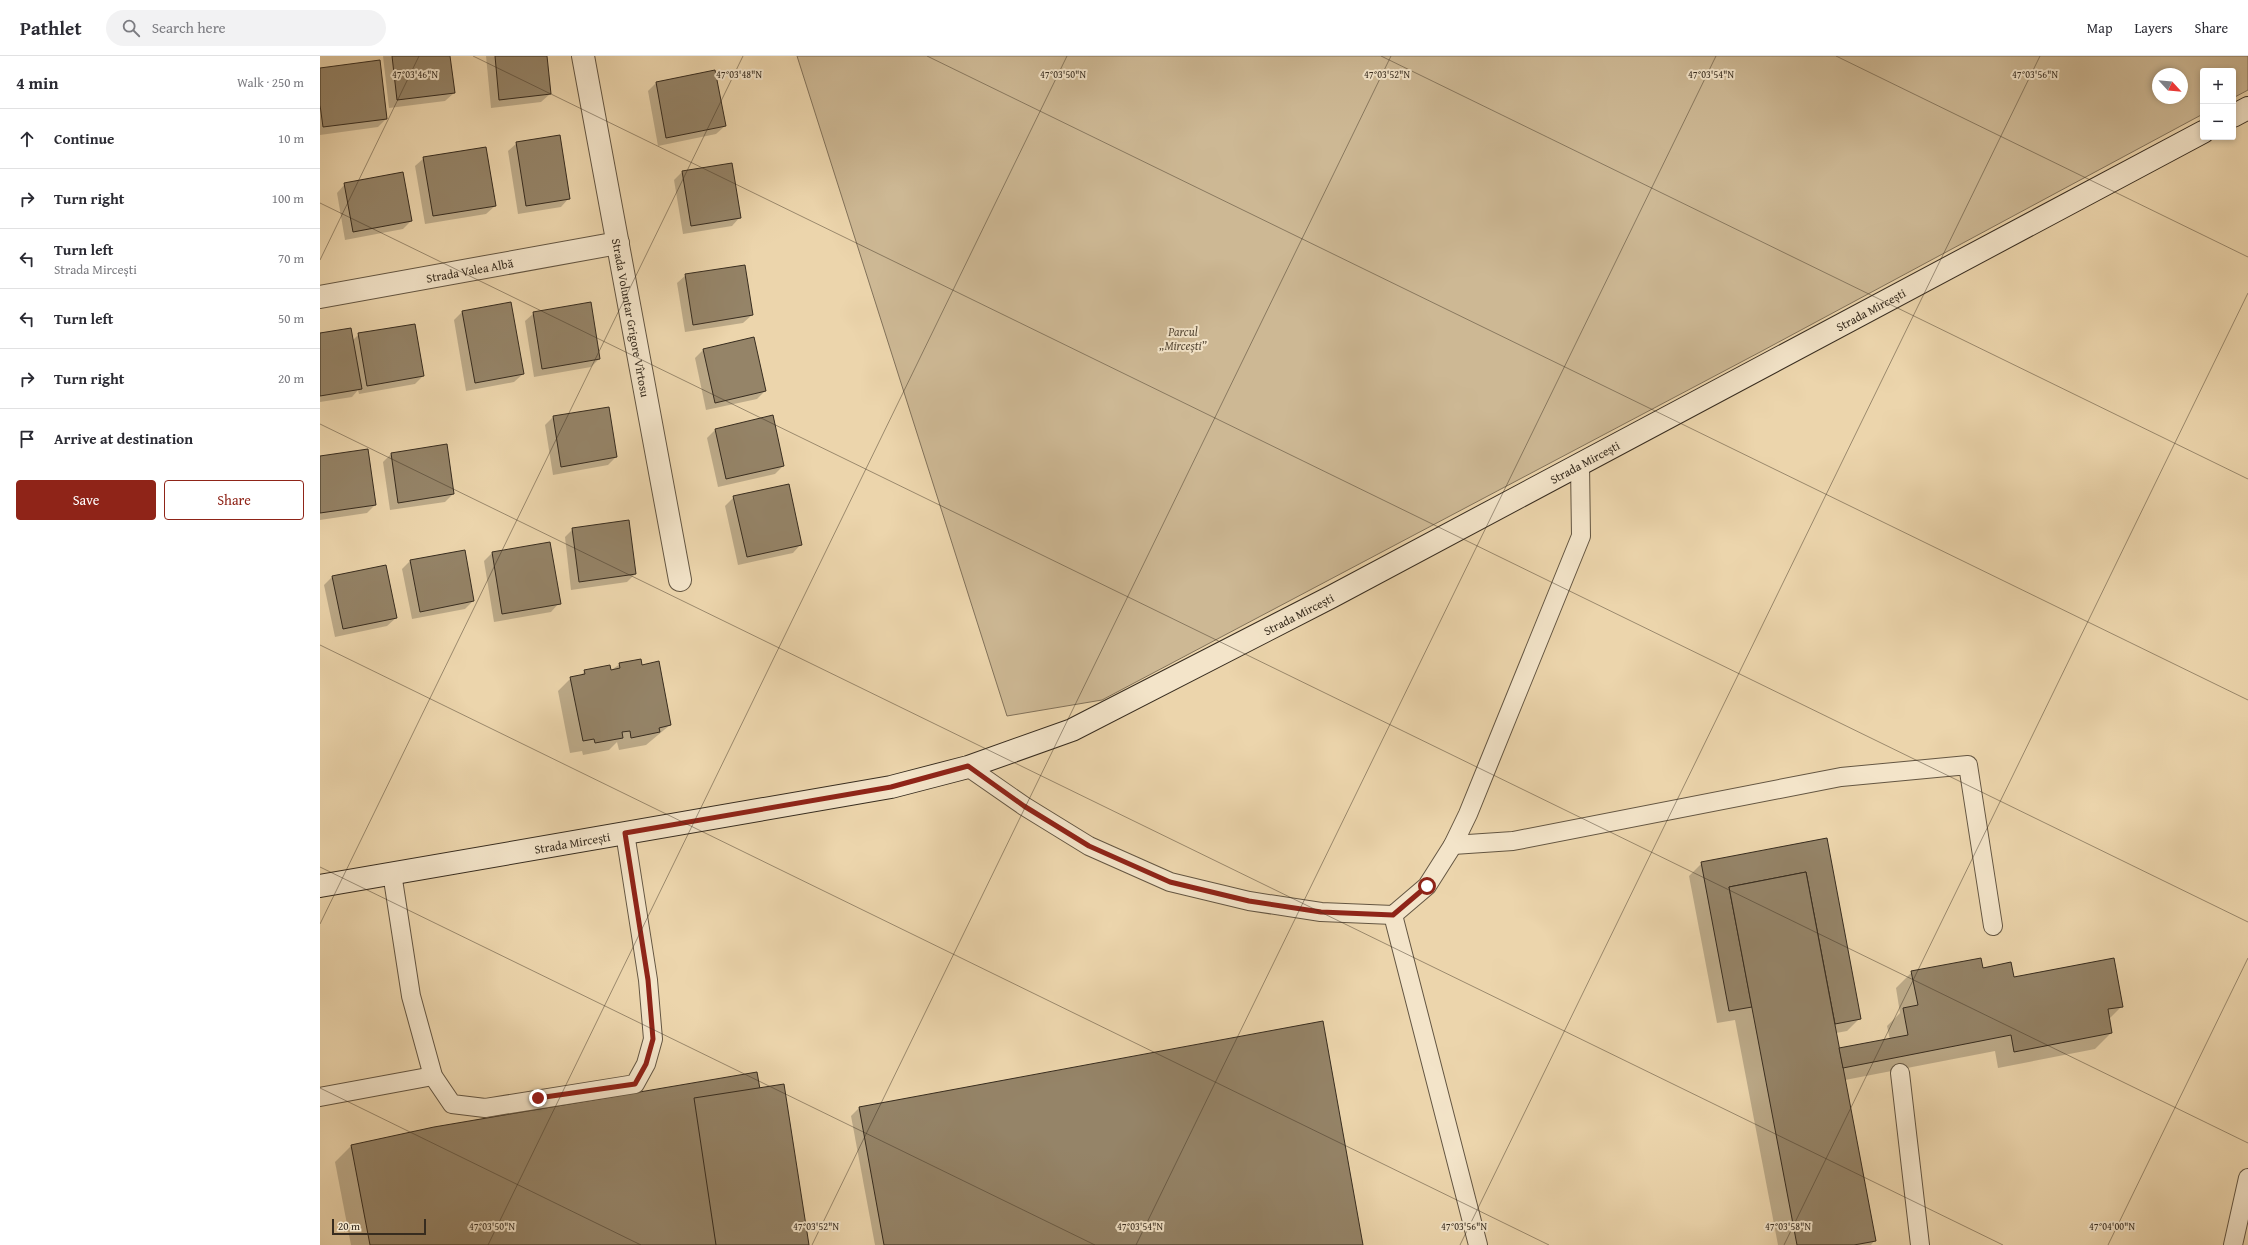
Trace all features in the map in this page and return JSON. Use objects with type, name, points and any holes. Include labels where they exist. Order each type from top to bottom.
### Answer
[{"type":"main road","name":"Strada Voluntar Grigore Vîrtosu","points":[[584,56],[680,580]]},
{"type":"main road","points":[[2236,114],[2248,108]]},
{"type":"main road","name":"Strada Mircești","points":[[320,886],[891,787],[968,766],[1072,730],[1331,597],[2200,134]]},
{"type":"main road","name":"Strada Valea Albă","points":[[320,297],[618,243]]},
{"type":"lane","points":[[968,766],[1024,806],[1089,846],[1170,882],[1249,901],[1321,912],[1393,915],[1427,886],[1453,845],[1468,814],[1581,536],[1580,464]]},
{"type":"lane","points":[[1453,845],[1513,841],[1840,777],[1968,765],[1993,926]]},
{"type":"lane","points":[[392,873],[411,996],[433,1076],[452,1104],[485,1108],[635,1084],[646,1064],[653,1039],[648,980],[625,833]]},
{"type":"lane","points":[[1393,915],[1478,1245]]},
{"type":"lane","points":[[1900,1073],[1920,1245]]},
{"type":"lane","points":[[320,1097],[433,1076]]},
{"type":"lane","points":[[2233,1245],[2248,1178]]},
{"type":"green space","name":"Parcul „Mircești”","points":[[797,56],[2248,56],[2248,90],[2236,96],[2236,68],[2200,68],[2200,116],[1762,351],[1102,700],[1007,716]]},
{"type":"building","points":[[392,56],[450,56],[455,93],[397,100]]},
{"type":"building","points":[[495,56],[547,56],[551,94],[499,100]]},
{"type":"building","points":[[380,60],[387,119],[323,127],[320,105],[320,68]]},
{"type":"building","points":[[715,70],[726,126],[666,138],[656,82]]},
{"type":"building","points":[[560,135],[570,199],[526,206],[516,142]]},
{"type":"building","points":[[486,147],[496,206],[433,216],[423,157]]},
{"type":"building","points":[[732,163],[741,218],[691,226],[682,171]]},
{"type":"building","points":[[403,172],[412,221],[353,232],[344,183]]},
{"type":"building","points":[[745,265],[753,315],[693,325],[685,274]]},
{"type":"building","points":[[511,302],[524,374],[475,383],[462,311]]},
{"type":"building","points":[[591,302],[600,359],[542,369],[533,312]]},
{"type":"building","points":[[415,324],[424,376],[367,386],[358,333]]},
{"type":"building","points":[[351,328],[362,389],[320,396],[320,333]]},
{"type":"building","points":[[754,337],[766,391],[715,403],[703,349]]},
{"type":"building","points":[[609,407],[617,457],[561,467],[553,416]]},
{"type":"building","points":[[773,415],[784,466],[726,479],[715,429]]},
{"type":"building","points":[[447,444],[454,494],[398,503],[391,453]]},
{"type":"building","points":[[368,449],[376,505],[320,513],[320,456]]},
{"type":"building","points":[[789,484],[802,545],[747,557],[733,496]]},
{"type":"building","points":[[629,520],[636,574],[579,582],[572,528]]},
{"type":"building","points":[[550,542],[561,604],[502,614],[492,552]]},
{"type":"building","points":[[465,550],[474,601],[420,612],[410,560]]},
{"type":"building","points":[[386,565],[397,618],[343,629],[332,576]]},
{"type":"building","points":[[641,659],[642,665],[659,661],[671,725],[659,728],[660,732],[631,738],[630,731],[622,732],[623,738],[595,743],[594,739],[583,741],[570,677],[585,674],[584,670],[610,665],[611,670],[620,668],[619,663]]},
{"type":"building","points":[[1827,838],[1861,1019],[1835,1024],[1806,872],[1729,887],[1752,1007],[1729,1011],[1701,862]]},
{"type":"building","points":[[1806,872],[1876,1241],[1854,1245],[1797,1245],[1729,887]]},
{"type":"building","points":[[1981,958],[1983,968],[2011,962],[2014,977],[2114,958],[2123,1007],[2108,1009],[2112,1033],[2014,1052],[2011,1035],[1843,1068],[1839,1048],[1908,1035],[1903,1008],[1918,1005],[1911,971]]},
{"type":"building","points":[[1323,1021],[1363,1245],[884,1245],[859,1107]]},
{"type":"building","points":[[757,1072],[787,1245],[370,1245],[351,1145],[434,1127]]},
{"type":"building","points":[[784,1084],[809,1245],[716,1245],[694,1098]]},
{"type":"route","points":[[538,1098],[635,1084],[646,1064],[653,1039],[648,980],[625,833],[891,787],[968,766],[1024,806],[1089,846],[1170,882],[1249,901],[1321,912],[1393,915],[1427,886]]}]
